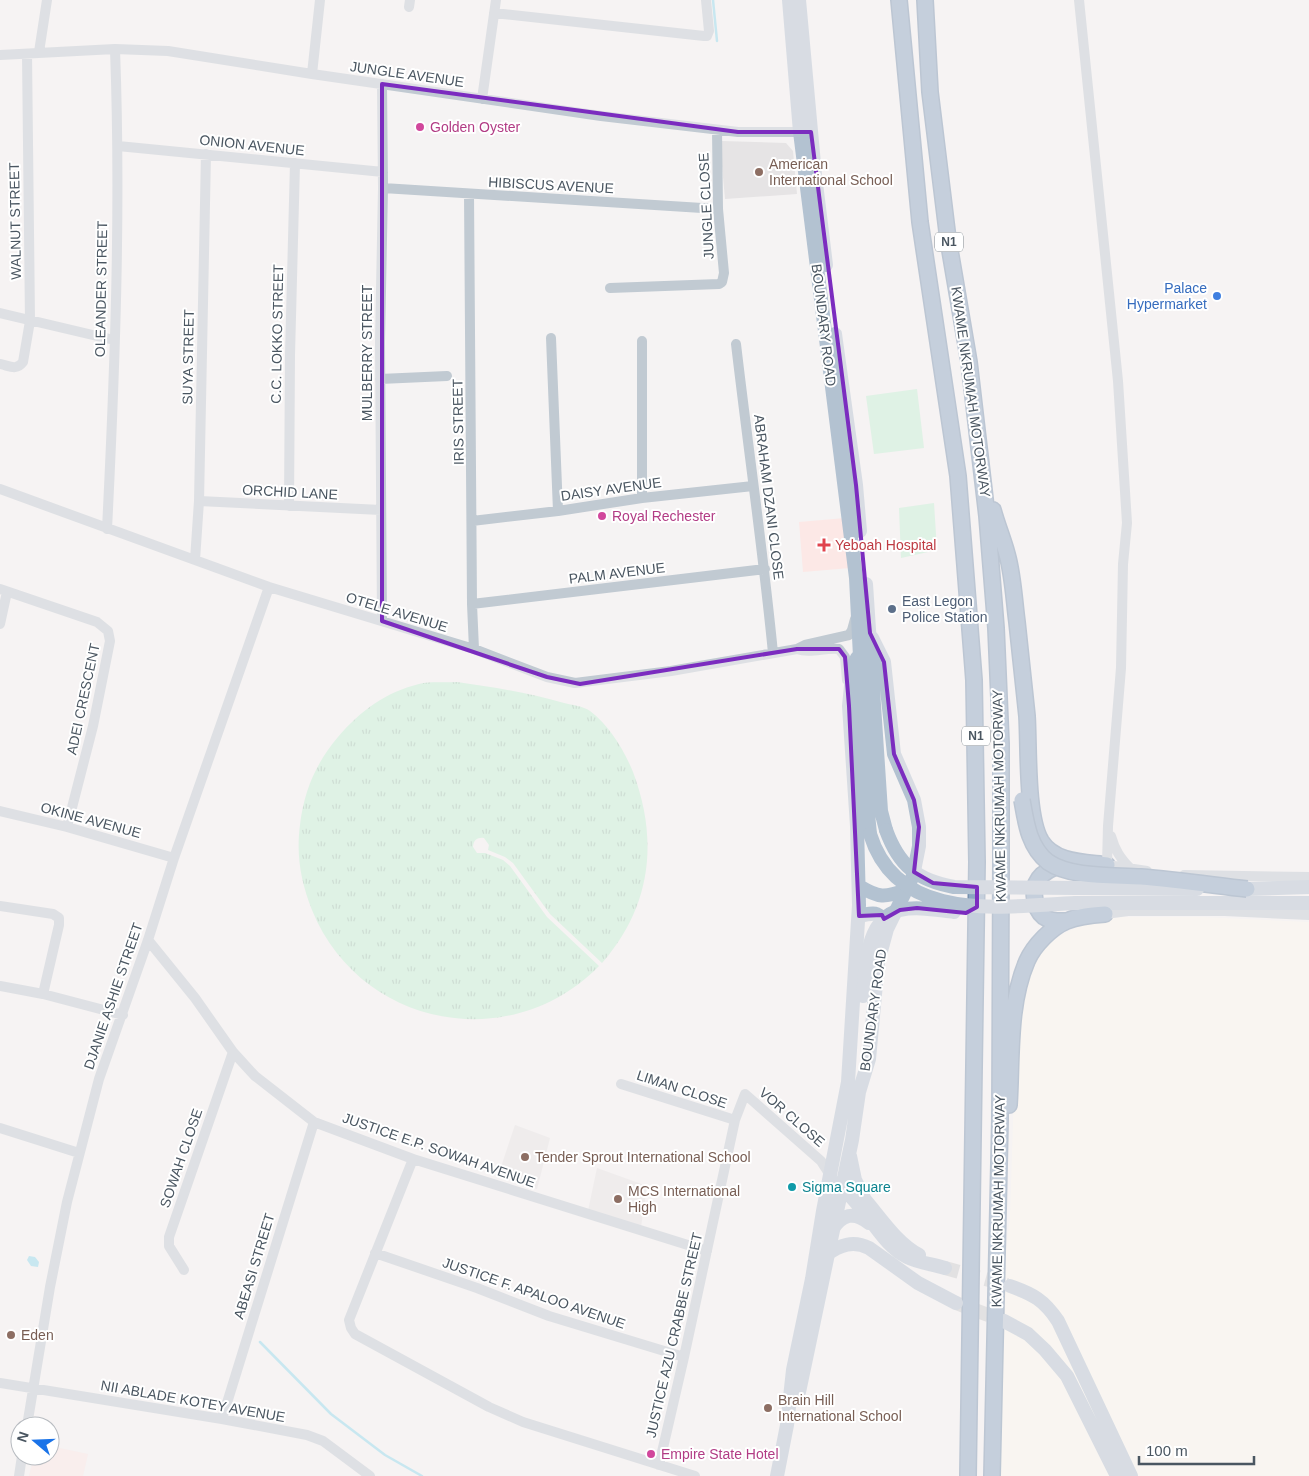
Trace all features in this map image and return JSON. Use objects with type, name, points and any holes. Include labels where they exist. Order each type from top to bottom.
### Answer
[{"type":"highway","name":"KWAME NKRUMAH MOTORWAY","points":[[899,0],[920,222],[958,476],[974,680],[977,862],[968,1476]]},
{"type":"highway","name":"KWAME NKRUMAH MOTORWAY","points":[[925,0],[930,92],[950,254],[969,362],[984,483],[996,628],[1001,744],[1000,1119],[992,1476]]},
{"type":"highway","points":[[984,483],[1007,554],[1019,640],[1036,826],[1042,840],[1050,851],[1062,857],[1086,863],[1107,865]]},
{"type":"highway","points":[[1019,640],[1018,725],[1022,800],[1027,830],[1036,849],[1049,862],[1069,871],[1194,882],[1247,889]]},
{"type":"highway","points":[[1067,921],[1051,920],[1044,917],[1036,903],[1034,892],[1036,882],[1042,875],[1054,867],[1086,863]]},
{"type":"highway","points":[[997,1270],[1006,1224],[1013,1024],[1023,973],[1032,952],[1056,927],[1067,921],[1088,915],[1105,914]]},
{"type":"main road","name":"BOUNDARY ROAD","points":[[789,0],[858,605],[870,834],[874,846],[890,871],[908,886],[928,898],[973,907]]},
{"type":"main road","name":"BOUNDARY ROAD","points":[[799,0],[805,132],[822,233],[856,485],[870,632],[882,811],[892,847],[915,873],[933,883],[954,887],[1247,889],[1309,887]]},
{"type":"main road","name":"BOUNDARY ROAD","points":[[787,1425],[797,1406],[831,1233],[834,1174],[849,1151],[859,1092],[869,1059],[878,962],[887,929],[913,876],[919,846],[919,826],[912,794],[894,754],[884,662],[870,632]]},
{"type":"main road","name":"BOUNDARY ROAD","points":[[777,1476],[787,1425],[793,1370],[834,1174],[848,1082],[859,916],[849,706],[853,666],[860,651]]},
{"type":"main road","points":[[859,886],[869,892],[887,897],[906,890]]},
{"type":"main road","points":[[859,1092],[858,1061],[867,960],[871,938],[888,914],[917,908],[966,913],[973,907],[1076,903],[1309,903]]},
{"type":"main road","points":[[859,916],[873,913],[879,915],[882,917],[887,929]]},
{"type":"main road","points":[[849,1151],[855,1180],[865,1200]]},
{"type":"main road","points":[[831,1233],[840,1220],[849,1214],[856,1215],[874,1227],[894,1248],[907,1257],[918,1262],[938,1266],[911,1250],[895,1236],[865,1200],[834,1174]]},
{"type":"main road","points":[[834,1174],[874,1227]]},
{"type":"main road","points":[[826,1255],[844,1245],[862,1244],[918,1283],[956,1303]]},
{"type":"main road","points":[[1010,1286],[1038,1297],[1058,1320],[1131,1476]]},
{"type":"main road","points":[[1004,1321],[1028,1334],[1068,1376],[1117,1476]]},
{"type":"main road","points":[[1109,1460],[1115,1440]]},
{"type":"street","points":[[39,52],[47,0]]},
{"type":"street","points":[[312,74],[320,0]]},
{"type":"street","points":[[482,99],[496,0]]},
{"type":"street","points":[[494,12],[707,36],[709,31],[706,0]]},
{"type":"street","points":[[1078,0],[1117,372],[1127,523],[1118,711],[1108,826],[1107,865],[1160,874],[1309,877]]},
{"type":"street","name":"JUNGLE AVENUE","points":[[0,55],[115,49],[168,51],[601,116],[738,132],[805,132]]},
{"type":"street","name":"OLEANDER STREET","points":[[107,529],[114,340],[118,146],[115,49]]},
{"type":"street","name":"WALNUT STREET","points":[[0,364],[14,368],[23,362],[30,321],[27,54]]},
{"type":"street","name":"MULBERRY STREET","points":[[382,84],[383,188],[380,379],[382,621]]},
{"type":"street","name":"JUNGLE CLOSE","points":[[610,288],[719,284],[722,282],[724,273],[718,209],[717,130]]},
{"type":"street","name":"ONION AVENUE","points":[[118,146],[382,172]]},
{"type":"street","name":"SUYA STREET","points":[[195,560],[199,501],[206,154]]},
{"type":"street","name":"C.C. LOKKO STREET","points":[[289,506],[290,355],[295,163]]},
{"type":"street","name":"HIBISCUS AVENUE","points":[[383,188],[718,209]]},
{"type":"street","name":"IRIS STREET","points":[[470,194],[472,604],[474,650]]},
{"type":"street","points":[[0,313],[114,340]]},
{"type":"street","points":[[552,338],[558,511]]},
{"type":"street","points":[[642,341],[642,498]]},
{"type":"street","name":"ABRAHAM DZANI CLOSE","points":[[736,344],[765,569],[773,653]]},
{"type":"street","points":[[380,379],[447,376]]},
{"type":"street","name":"DAISY AVENUE","points":[[472,521],[558,511],[642,498],[753,486]]},
{"type":"street","name":"OTELE AVENUE","points":[[0,490],[269,587],[474,650],[547,676],[580,684],[671,671],[797,649],[805,644],[849,635],[858,605]]},
{"type":"street","name":"ORCHID LANE","points":[[199,501],[381,510]]},
{"type":"street","name":"PALM AVENUE","points":[[472,604],[765,569]]},
{"type":"street","name":"DJANIE ASHIE STREET","points":[[29,1416],[50,1286],[79,1153],[99,1079],[123,1015],[174,858],[269,587]]},
{"type":"street","points":[[0,624],[3,590]]},
{"type":"street","name":"ADEI CRESCENT","points":[[3,590],[97,622],[108,631],[110,641],[97,707],[67,827]]},
{"type":"street","name":"OTELE AVENUE","points":[[797,649],[805,652],[829,648],[839,649],[843,653],[849,706]]},
{"type":"street","name":"OKINE AVENUE","points":[[0,810],[174,858]]},
{"type":"street","points":[[1108,826],[1114,847],[1120,858],[1130,868]]},
{"type":"street","points":[[0,906],[54,914],[59,918],[43,994]]},
{"type":"street","points":[[1105,914],[1128,911],[1225,911],[1309,915]]},
{"type":"street","name":"JUSTICE E.P. SOWAH AVENUE","points":[[148,940],[195,998],[233,1052],[255,1076],[314,1122],[413,1159],[707,1251]]},
{"type":"street","points":[[0,986],[43,994],[123,1015]]},
{"type":"street","name":"SOWAH CLOSE","points":[[184,1270],[169,1246],[169,1237],[233,1052]]},
{"type":"street","name":"LIMAN CLOSE","points":[[621,1084],[735,1120]]},
{"type":"street","name":"VOR CLOSE","points":[[745,1094],[834,1174]]},
{"type":"street","name":"JUSTICE AZU CRABBE STREET","points":[[659,1465],[735,1120],[745,1094]]},
{"type":"street","name":"ABEASI STREET","points":[[222,1418],[314,1122]]},
{"type":"street","points":[[0,1128],[79,1153]]},
{"type":"street","points":[[413,1159],[349,1320],[355,1334],[489,1406],[523,1422],[695,1476]]},
{"type":"street","name":"JUSTICE F. APALOO AVENUE","points":[[375,1253],[477,1288],[549,1316],[684,1357]]},
{"type":"street","name":"NII ABLADE KOTEY AVENUE","points":[[0,1383],[222,1418],[307,1435],[323,1441],[370,1476]]},
{"type":"highlighted area","points":[[382,84],[738,132],[811,132],[856,485],[870,633],[884,662],[894,754],[914,800],[919,827],[914,872],[933,883],[977,887],[977,907],[966,913],[917,908],[900,910],[884,919],[882,915],[859,916],[849,706],[845,657],[839,649],[797,649],[580,684],[547,677],[382,621]]},
{"type":"shaded area","name":"American International School","points":[[722,141],[786,143],[793,151],[797,194],[725,199],[720,144]]},
{"type":"shaded area","name":"Yeboah Hospital","points":[[845,518],[850,568],[803,572],[799,522]]},
{"type":"shaded area","points":[[1124,917],[1201,917],[1309,922],[1309,1476],[995,1476],[998,1309],[1010,1217],[1016,1026],[1022,978],[1036,954],[1064,933],[1095,920]]},
{"type":"shaded area","name":"Tender Sprout International School","points":[[515,1125],[550,1138],[537,1189],[498,1176]]},
{"type":"shaded area","name":"MCS International High","points":[[597,1168],[647,1186],[641,1227],[588,1211]]},
{"type":"shaded area","points":[[60,1448],[88,1454],[83,1476],[29,1476],[32,1466],[60,1466]]},
{"type":"green space","points":[[917,389],[924,448],[874,454],[866,396]]},
{"type":"green space","points":[[934,503],[937,550],[901,558],[899,508]]},
{"type":"green space","points":[[457,682],[524,693],[581,707],[597,717],[610,731],[633,772],[646,823],[648,848],[646,872],[640,896],[631,919],[618,942],[602,963],[550,914],[513,863],[505,857],[488,850],[489,845],[484,838],[475,841],[473,847],[477,853],[485,853],[503,860],[510,866],[547,917],[599,966],[563,994],[524,1012],[482,1019],[441,1016],[401,1003],[365,981],[335,950],[312,910],[302,879],[299,858],[300,825],[308,789],[323,757],[346,728],[374,704],[396,692],[424,683]]},
{"type":"water","points":[[29,1256],[35,1257],[39,1262],[38,1267],[31,1266],[27,1260]]},
{"type":"waterway","points":[[713,0],[717,41]]},
{"type":"waterway","points":[[260,1342],[331,1414],[385,1455],[422,1476]]},
{"type":"tunnel","points":[[945,1268],[1007,1285]]},
{"type":"tunnel","points":[[956,1303],[1004,1321]]},
{"type":"place","name":"Golden Oyster","points":[[420,127]]},
{"type":"place","name":"American International School","points":[[759,172]]},
{"type":"place","name":"Palace Hypermarket","points":[[1217,296]]},
{"type":"place","name":"Royal Rechester","points":[[602,516]]},
{"type":"place","name":"Yeboah Hospital","points":[[824,545]]},
{"type":"place","name":"East Legon Police Station","points":[[892,609]]},
{"type":"place","name":"Tender Sprout International School","points":[[525,1157]]},
{"type":"place","name":"Sigma Square","points":[[792,1187]]},
{"type":"place","name":"MCS International High","points":[[618,1199]]},
{"type":"place","name":"Eden","points":[[11,1335]]},
{"type":"place","name":"Brain Hill International School","points":[[768,1408]]},
{"type":"place","name":"Empire State Hotel","points":[[651,1454]]}]
